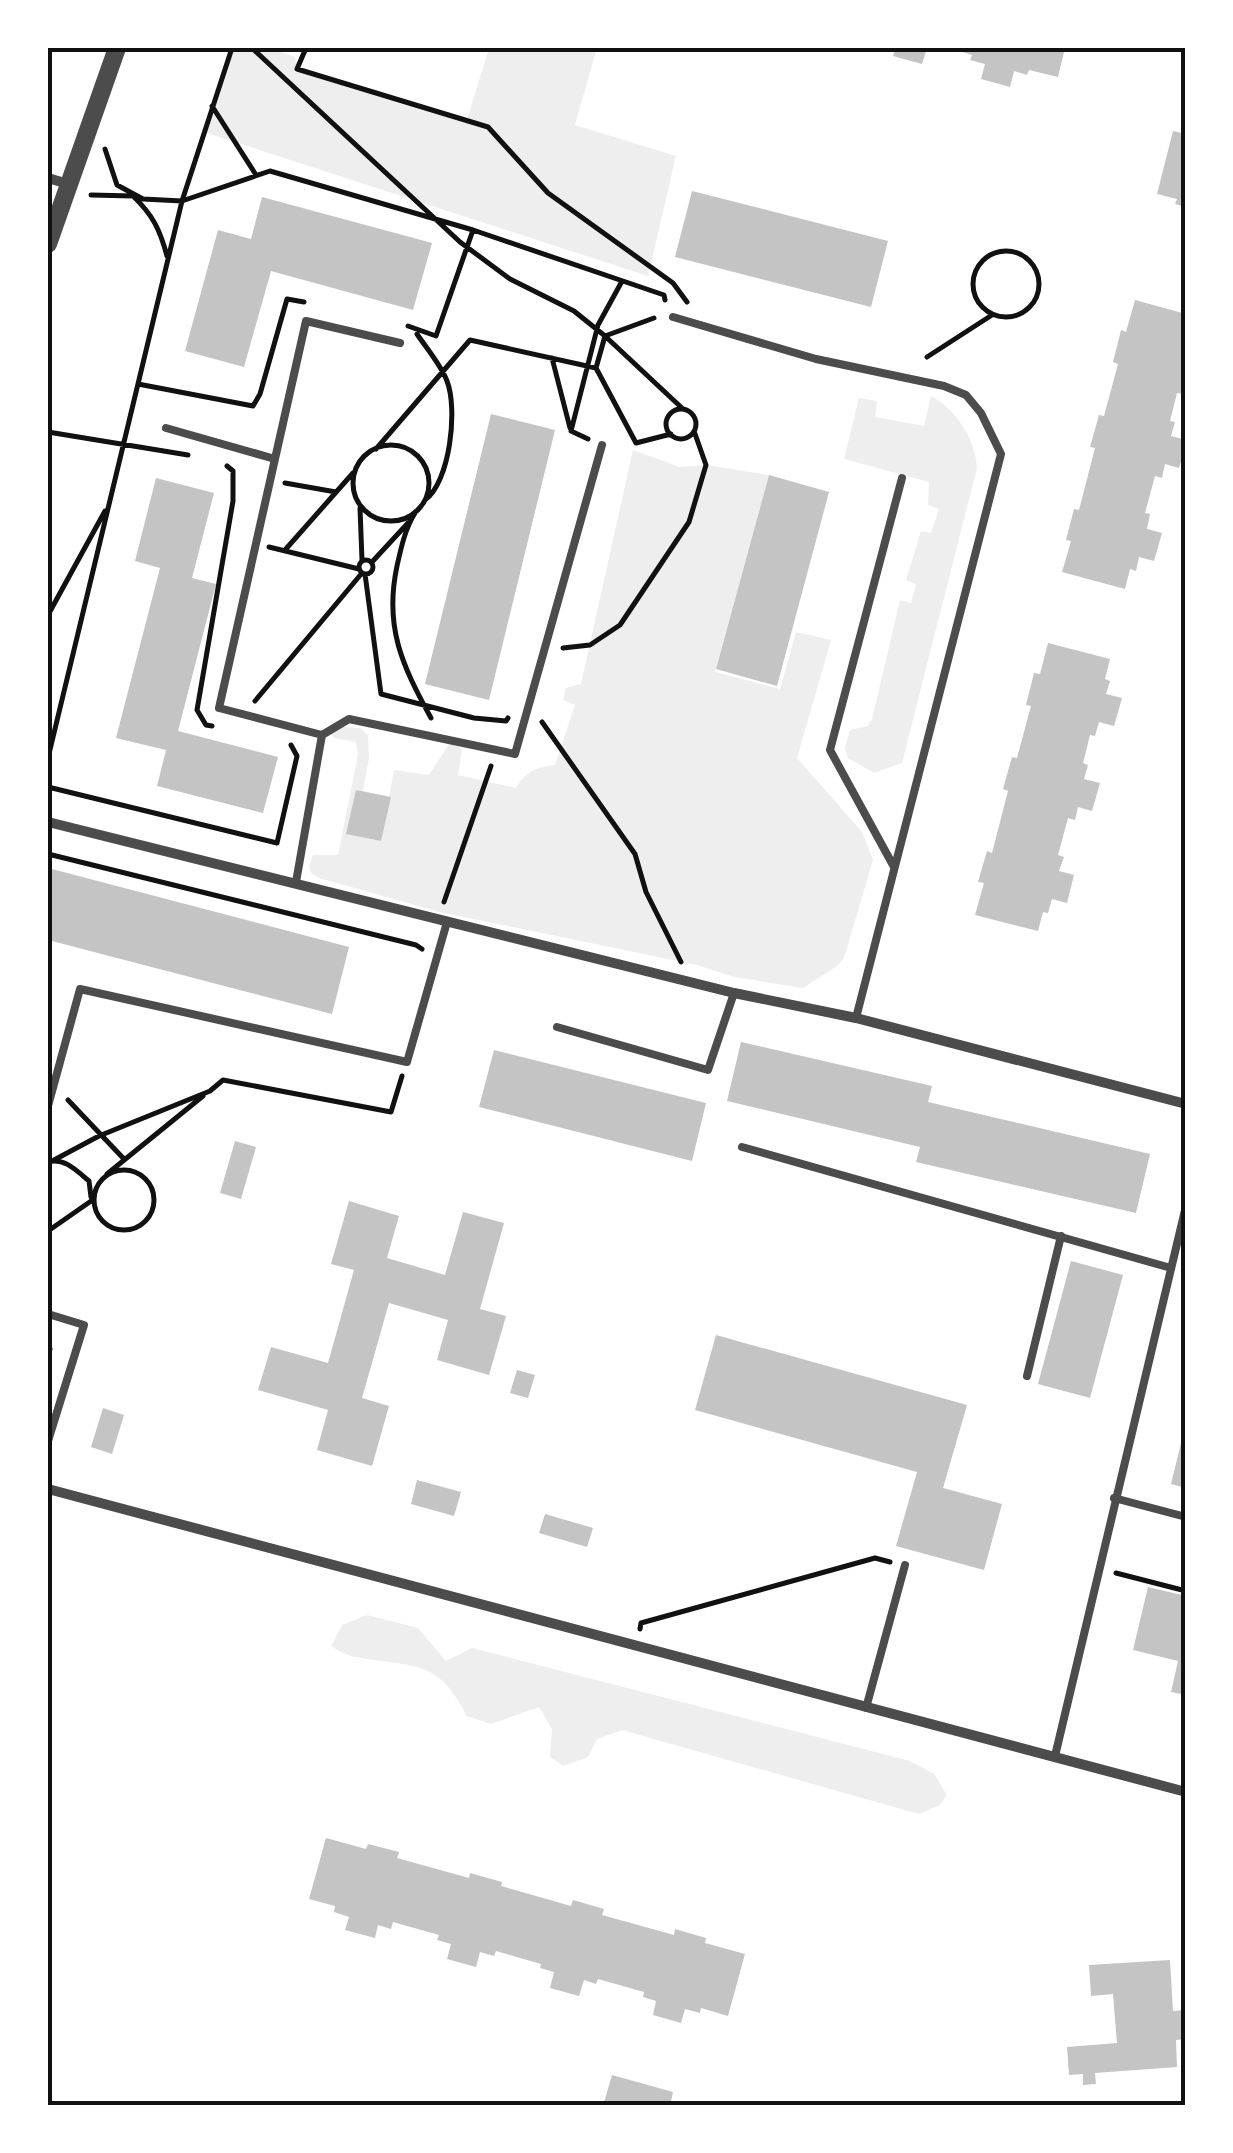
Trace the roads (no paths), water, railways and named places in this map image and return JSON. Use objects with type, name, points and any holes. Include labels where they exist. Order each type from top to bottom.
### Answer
[{"type":"street","points":[[48,244],[73,191],[117,48]]},
{"type":"street","points":[[48,178],[73,191]]},
{"type":"street","points":[[48,822],[691,983],[856,1018],[1186,1104]]},
{"type":"street","points":[[48,1489],[1186,1792]]},
{"type":"lane","points":[[673,317],[816,359],[955,390],[966,395],[981,413],[1001,454],[856,1018]]},
{"type":"lane","points":[[400,343],[306,321],[220,708],[322,736],[349,719],[515,754],[602,445]]},
{"type":"lane","points":[[166,428],[276,459]]},
{"type":"lane","points":[[894,868],[830,750],[902,478]]},
{"type":"lane","points":[[296,882],[322,736]]},
{"type":"lane","points":[[48,1106],[80,988],[407,1062],[442,921]]},
{"type":"lane","points":[[557,1028],[708,1070],[734,993]]},
{"type":"lane","points":[[742,1148],[1171,1268]]},
{"type":"lane","points":[[1055,1756],[1186,1206]]},
{"type":"lane","points":[[1028,1376],[1061,1236]]},
{"type":"lane","points":[[48,1314],[84,1325],[48,1441]]},
{"type":"lane","points":[[1114,1498],[1186,1517]]},
{"type":"lane","points":[[866,1708],[906,1565]]}]
